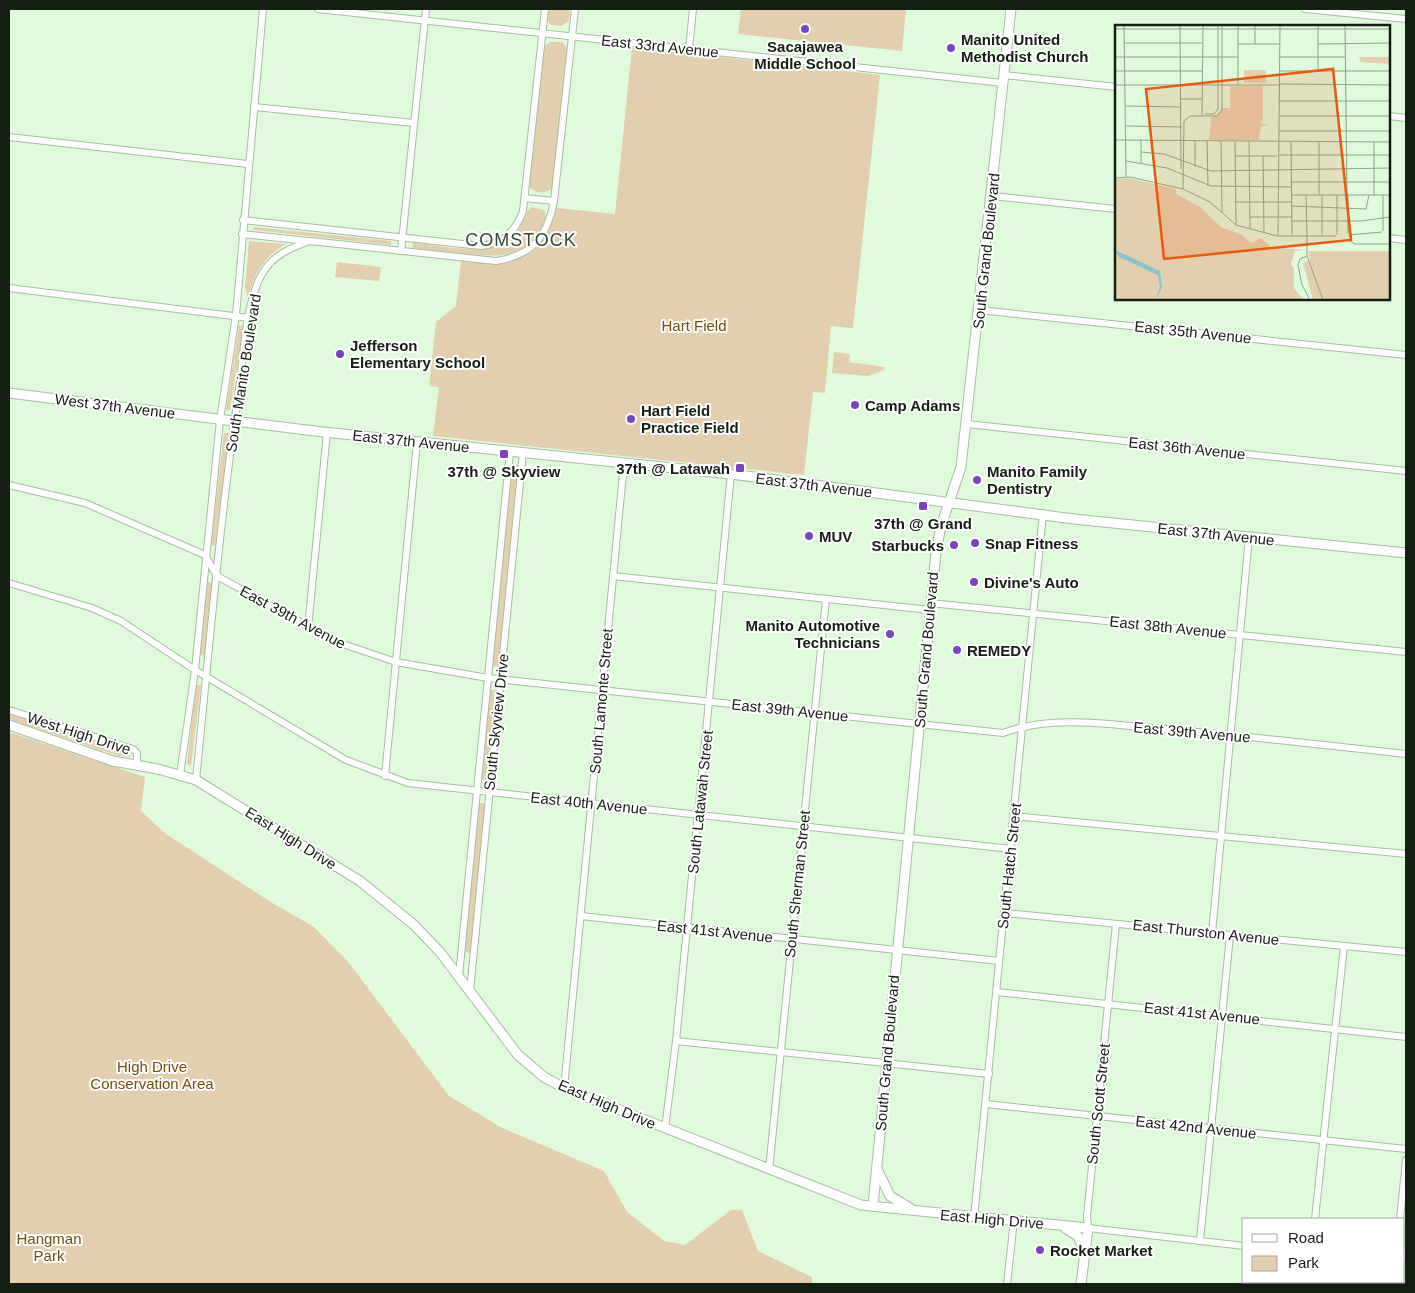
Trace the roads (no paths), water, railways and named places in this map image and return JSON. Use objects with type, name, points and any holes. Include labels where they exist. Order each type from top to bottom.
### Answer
[{"type":"main road","name":"South Grand Boulevard","points":[[873,1206],[936,552],[961,467],[967,424],[1011,9]]},
{"type":"main road","name":"West 37th Avenue","points":[[9,393],[220,420]]},
{"type":"main road","name":"East 37th Avenue","points":[[220,420],[731,474],[950,503],[1043,513],[1074,519],[1406,553]]},
{"type":"main road","name":"West High Drive","points":[[9,725],[113,761],[180,774],[196,780]]},
{"type":"main road","name":"East High Drive","points":[[196,780],[360,881],[413,924],[459,976],[518,1055],[544,1076],[564,1088],[850,1202],[917,1212],[1088,1228]]},
{"type":"main road","points":[[876,1168],[890,1196],[917,1212]]},
{"type":"main road","points":[[1058,1225],[1078,1236],[1084,1251]]},
{"type":"main road","name":"South Scott Street","points":[[1081,1284],[1084,1251],[1088,1242],[1088,1228]]},
{"type":"street","name":"South Manito Boulevard","points":[[180,774],[195,670],[220,420],[236,315],[263,9]]},
{"type":"street","name":"East 33rd Avenue","points":[[318,9],[689,50],[1004,79],[1115,87]]},
{"type":"street","points":[[401,251],[426,9]]},
{"type":"street","points":[[244,220],[402,239],[488,245],[500,241],[515,228],[523,211],[545,9]]},
{"type":"street","name":"South Manito Boulevard","points":[[196,780],[234,422],[255,289],[270,262],[286,249],[310,241],[496,261],[517,256],[535,244],[546,230],[554,201],[575,9]]},
{"type":"street","points":[[689,50],[693,9]]},
{"type":"street","points":[[1305,9],[1406,18]]},
{"type":"street","points":[[254,107],[414,123]]},
{"type":"street","points":[[1390,116],[1406,118]]},
{"type":"street","points":[[9,137],[248,164]]},
{"type":"street","points":[[992,196],[1115,209]]},
{"type":"street","points":[[525,198],[554,201]]},
{"type":"street","points":[[242,234],[310,241]]},
{"type":"street","points":[[1390,238],[1406,240]]},
{"type":"street","points":[[9,288],[249,318]]},
{"type":"street","name":"East 35th Avenue","points":[[979,310],[1406,355]]},
{"type":"street","name":"East 36th Avenue","points":[[967,424],[1406,471]]},
{"type":"street","points":[[308,628],[327,432]]},
{"type":"street","points":[[385,776],[417,442]]},
{"type":"street","name":"South Skyview Drive","points":[[459,976],[510,451]]},
{"type":"street","name":"South Skyview Drive","points":[[470,991],[523,452]]},
{"type":"street","name":"South Lamonte Street","points":[[564,1088],[624,463]]},
{"type":"street","name":"South Latawah Street","points":[[665,1129],[676,1041],[731,474]]},
{"type":"street","points":[[9,485],[85,503],[205,555],[217,576]]},
{"type":"street","name":"South Hatch Street","points":[[974,1218],[1012,849],[1043,513]]},
{"type":"street","points":[[1212,933],[1249,537]]},
{"type":"street","name":"East 39th Avenue","points":[[217,576],[308,628],[337,642],[396,662],[488,678],[919,726],[1003,733],[1023,726],[1070,721],[1231,735],[1406,754]]},
{"type":"street","name":"East 38th Avenue","points":[[613,576],[826,599],[1034,613],[1406,652]]},
{"type":"street","name":"East 40th Avenue","points":[[9,583],[92,608],[121,621],[195,670],[346,760],[408,783],[1012,849]]},
{"type":"street","name":"South Sherman Street","points":[[769,1170],[826,599]]},
{"type":"street","name":"West High Drive","points":[[9,710],[133,749],[137,753],[137,765]]},
{"type":"street","points":[[1014,816],[1406,854]]},
{"type":"street","name":"East Thurston Avenue","points":[[1005,913],[1406,952]]},
{"type":"street","name":"East 41st Avenue","points":[[581,916],[999,961]]},
{"type":"street","name":"South Scott Street","points":[[1088,1228],[1087,1216],[1116,924]]},
{"type":"street","points":[[1200,1241],[1230,935]]},
{"type":"street","points":[[1315,1218],[1344,946]]},
{"type":"street","name":"East 41st Avenue","points":[[997,992],[1406,1036]]},
{"type":"street","points":[[676,1041],[989,1074]]},
{"type":"street","name":"East 42nd Avenue","points":[[986,1104],[1406,1149]]},
{"type":"street","points":[[1400,1218],[1406,1160]]},
{"type":"street","points":[[1007,1284],[1014,1220]]},
{"type":"street","points":[[1088,1228],[1242,1246]]},
{"type":"place","name":"Sacajawea Middle School","points":[[805,29]]},
{"type":"place","name":"Manito United Methodist Church","points":[[951,48]]},
{"type":"place","name":"Jefferson Elementary School","points":[[340,354]]},
{"type":"place","name":"Camp Adams","points":[[855,405]]},
{"type":"place","name":"Hart Field Practice Field","points":[[631,419]]},
{"type":"place","name":"37th @ Skyview","points":[[504,454]]},
{"type":"place","name":"37th @ Latawah","points":[[740,468]]},
{"type":"place","name":"Manito Family Dentistry","points":[[977,480]]},
{"type":"place","name":"37th @ Grand","points":[[923,506]]},
{"type":"place","name":"MUV","points":[[809,536]]},
{"type":"place","name":"Snap Fitness","points":[[975,543]]},
{"type":"place","name":"Starbucks","points":[[954,545]]},
{"type":"place","name":"Divine's Auto","points":[[974,582]]},
{"type":"place","name":"Manito Automotive Technicians","points":[[890,634]]},
{"type":"place","name":"REMEDY","points":[[957,650]]},
{"type":"place","name":"Rocket Market","points":[[1040,1250]]},
{"type":"district","name":"COMSTOCK","points":[[521,240]]},
{"type":"park label","name":"Hart Field","points":[[694,325]]},
{"type":"park label","name":"High Drive Conservation Area","points":[[152,1074]]},
{"type":"park label","name":"Hangman Park","points":[[49,1246]]}]
